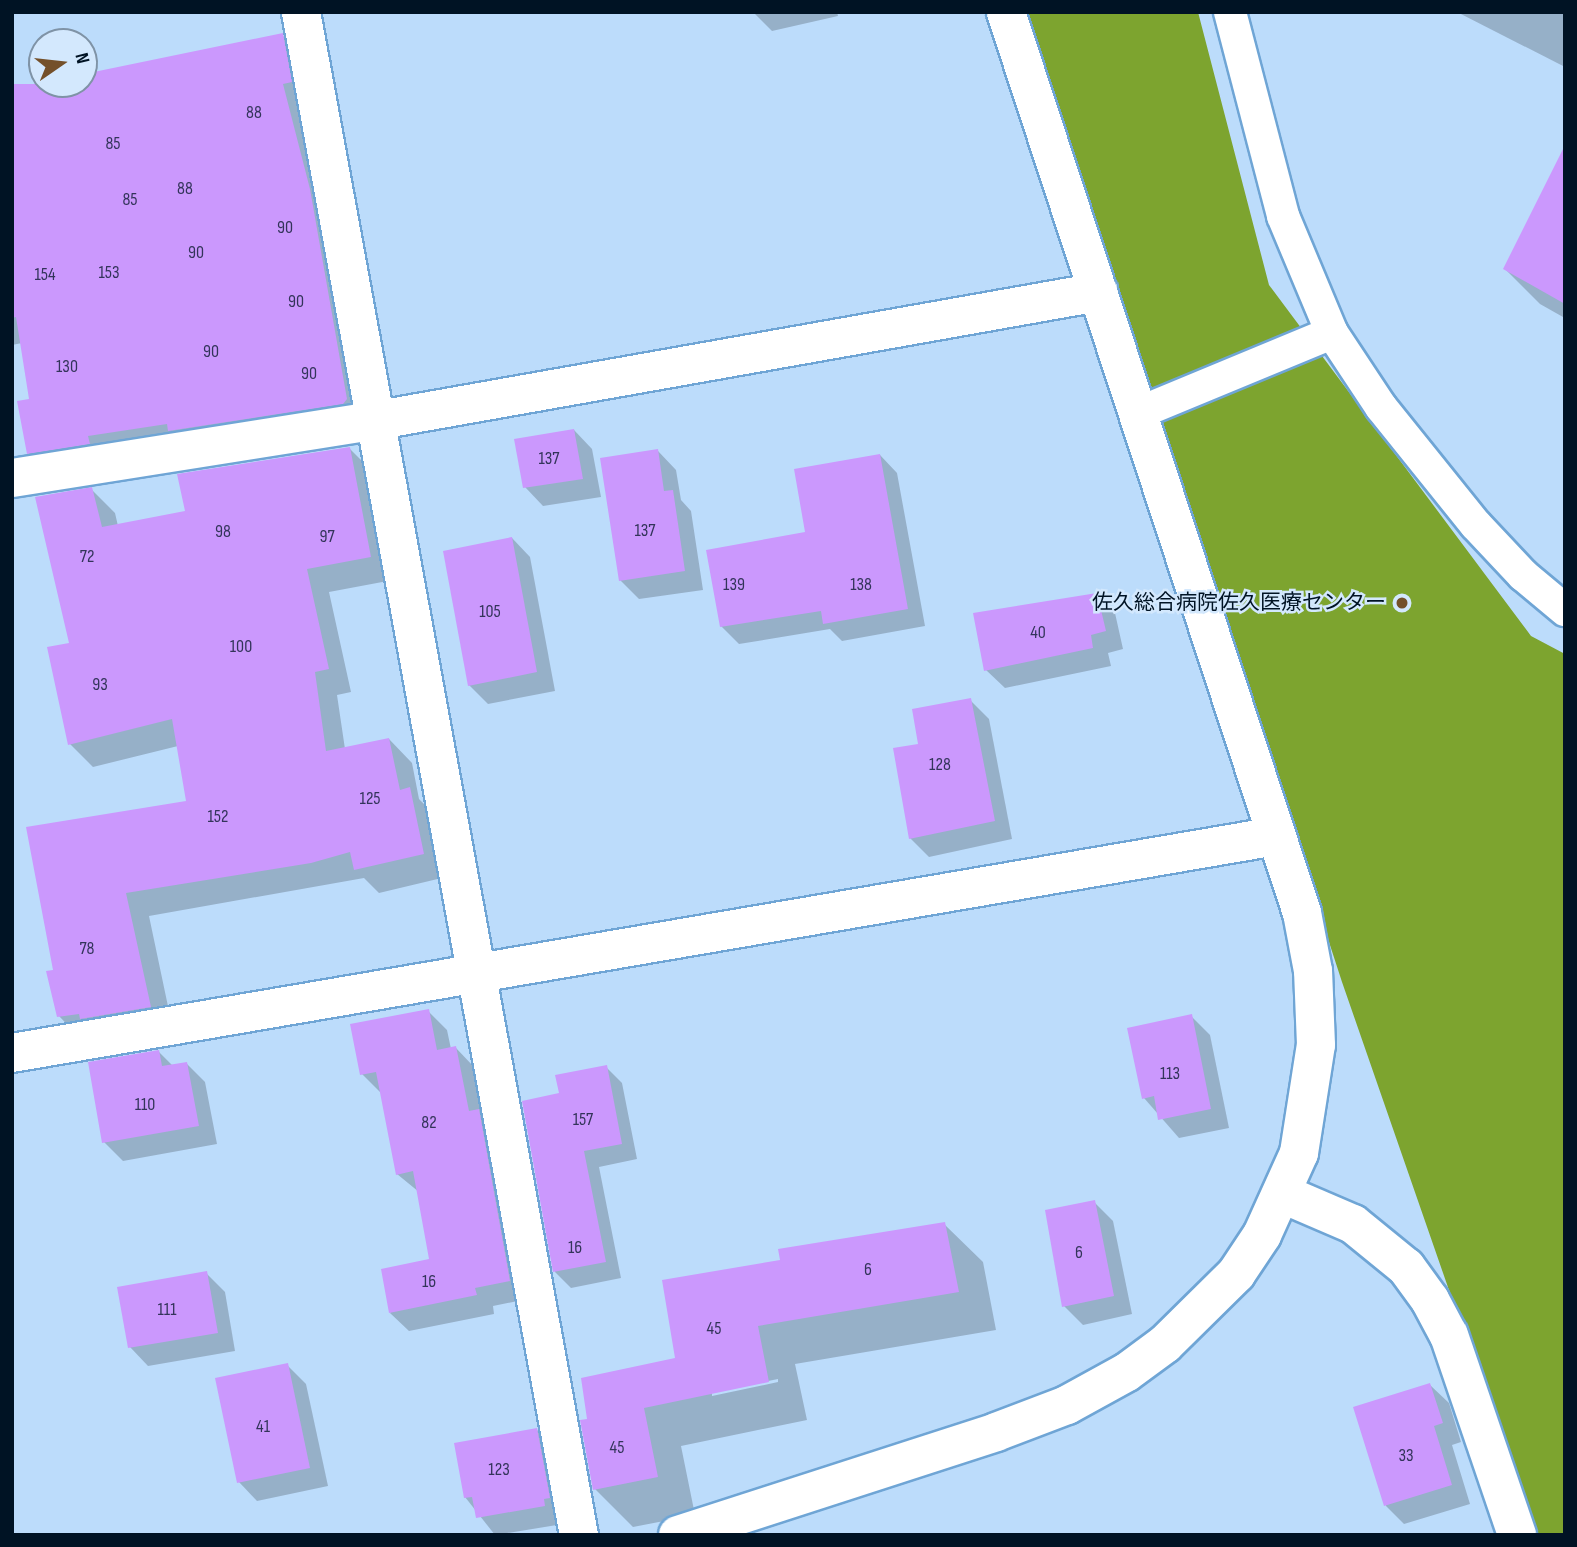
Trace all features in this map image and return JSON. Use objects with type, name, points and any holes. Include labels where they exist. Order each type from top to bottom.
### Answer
[{"type":"street","points":[[301,12],[474,977],[579,1535]]},
{"type":"street","points":[[678,1535],[996,1432],[1067,1405],[1127,1372],[1165,1345],[1236,1274],[1283,1194],[1299,1153],[1316,1045],[1313,971],[1301,913],[1006,12]]},
{"type":"street","points":[[12,478],[373,421],[1099,292]]},
{"type":"street","points":[[12,1053],[474,977],[1276,836]]},
{"type":"street","points":[[1283,1194],[1353,1224],[1406,1267],[1430,1300],[1449,1335],[1517,1535]]},
{"type":"lane","points":[[1230,12],[1283,216],[1332,333],[1381,407],[1476,525],[1523,575],[1565,610]]},
{"type":"lane","points":[[1136,414],[1332,333]]},
{"type":"green space","name":"佐久総合病院佐久医療センター","points":[[1027,12],[1198,12],[1269,285],[1531,636],[1565,654],[1565,1535],[1534,1535],[1342,982]]},
{"type":"building","points":[[283,33],[292,82],[283,84],[310,189],[347,399],[343,404],[168,431],[167,424],[88,436],[90,444],[27,454],[17,401],[29,399],[16,317],[12,318],[12,84],[28,84],[28,98],[98,98],[98,71]]},
{"type":"building","points":[[1565,145],[1565,304],[1503,269]]},
{"type":"building","points":[[574,429],[583,479],[523,488],[514,439]]},
{"type":"building","points":[[350,447],[371,557],[307,569],[329,669],[315,672],[326,751],[389,738],[400,790],[410,787],[424,854],[354,870],[350,852],[311,863],[126,893],[151,1007],[80,1019],[79,1014],[57,1017],[46,971],[53,970],[26,827],[186,801],[172,719],[68,745],[47,647],[69,643],[35,497],[92,487],[102,527],[185,511],[177,474]]},
{"type":"building","points":[[658,449],[664,491],[673,490],[685,571],[619,581],[600,458]]},
{"type":"building","points":[[880,454],[908,609],[823,624],[821,611],[720,627],[706,550],[805,532],[794,469]]},
{"type":"building","points":[[512,537],[537,672],[468,686],[443,551]]},
{"type":"building","points":[[1097,593],[1106,631],[1091,635],[1093,648],[984,671],[973,613]]},
{"type":"building","points":[[971,698],[995,821],[909,839],[893,748],[918,744],[912,709]]},
{"type":"building","points":[[429,1009],[437,1050],[456,1046],[469,1111],[479,1109],[510,1281],[475,1288],[477,1295],[389,1313],[381,1269],[429,1259],[413,1171],[396,1175],[376,1072],[360,1075],[350,1024]]},
{"type":"building","points":[[1192,1014],[1211,1109],[1158,1120],[1154,1096],[1142,1099],[1127,1028]]},
{"type":"building","points":[[159,1050],[162,1066],[187,1062],[199,1126],[102,1143],[88,1062]]},
{"type":"building","points":[[607,1065],[622,1144],[584,1151],[606,1262],[553,1272],[522,1101],[559,1093],[555,1075]]},
{"type":"building","points":[[1095,1200],[1114,1296],[1062,1307],[1045,1210]]},
{"type":"building","points":[[945,1222],[959,1292],[758,1326],[769,1382],[644,1408],[658,1477],[593,1490],[580,1420],[587,1419],[581,1378],[675,1358],[662,1280],[780,1260],[778,1249]]},
{"type":"building","points":[[207,1271],[218,1333],[128,1348],[117,1287]]},
{"type":"building","points":[[288,1363],[310,1468],[237,1483],[215,1378]]},
{"type":"building","points":[[1430,1383],[1443,1423],[1434,1426],[1452,1485],[1384,1506],[1353,1407]]},
{"type":"building","points":[[537,1428],[550,1498],[544,1499],[545,1506],[476,1518],[472,1497],[464,1498],[454,1443]]},
{"type":"place","name":"佐久総合病院佐久医療センター","points":[[1402,603]]}]
